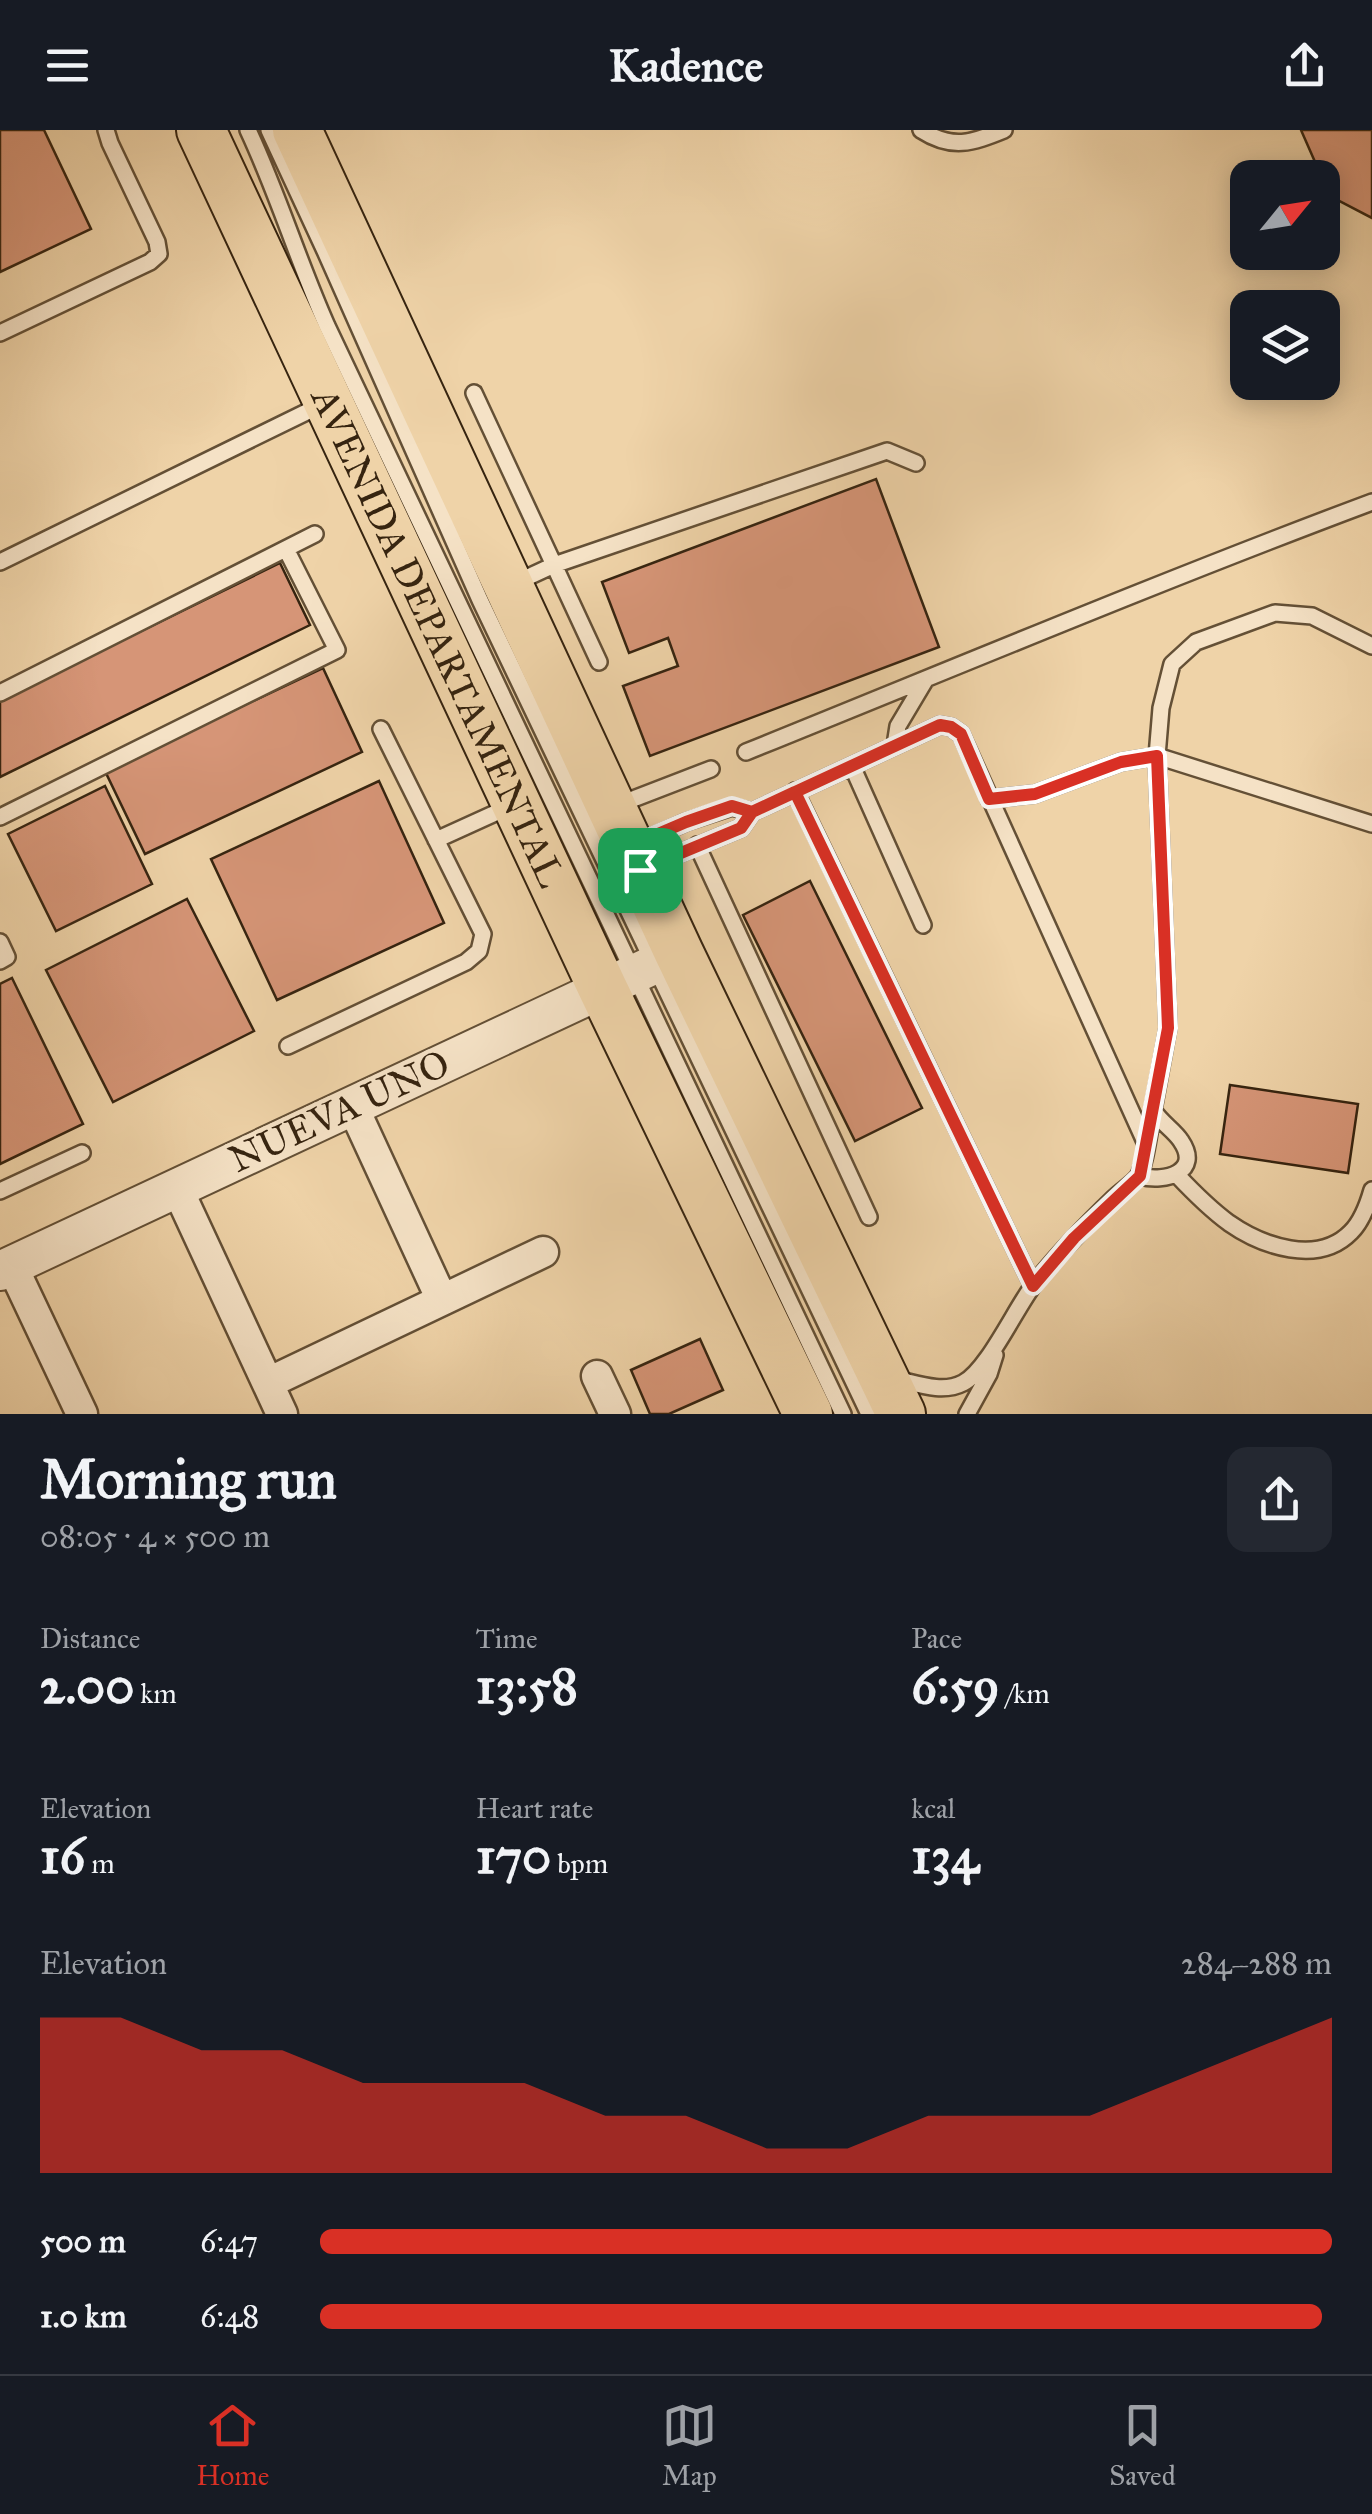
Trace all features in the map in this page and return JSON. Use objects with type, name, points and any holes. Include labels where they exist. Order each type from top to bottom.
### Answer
[{"type":"main road","name":"AVENIDA DEPARTAMENTAL","points":[[201,130],[516,803],[642,969],[800,1203],[885,1401]]},
{"type":"main road","name":"AVENIDA DEPARTAMENTAL","points":[[297,130],[627,841],[642,969],[808,1414]]},
{"type":"street","name":"NUEVA UNO","points":[[6,1268],[642,969]]},
{"type":"street","points":[[352,1105],[442,1300]]},
{"type":"street","points":[[177,1188],[282,1414]]},
{"type":"street","points":[[268,1383],[543,1252]]},
{"type":"street","points":[[6,1268],[82,1414]]},
{"type":"street","points":[[597,1376],[615,1414]]},
{"type":"lane","points":[[0,333],[150,262],[159,254],[106,130]]},
{"type":"lane","points":[[248,130],[326,326],[642,969],[836,1344],[885,1401],[929,1386],[951,1387],[966,1382],[1002,1337],[1033,1286],[1074,1238],[1140,1176],[1168,1028],[1157,756],[1160,708],[1172,664],[1196,642],[1275,613],[1312,616],[1372,646]]},
{"type":"lane","points":[[268,130],[842,1414]]},
{"type":"lane","points":[[921,130],[941,141],[961,144],[1004,130]]},
{"type":"lane","points":[[474,393],[600,662]]},
{"type":"lane","points":[[0,562],[328,402]]},
{"type":"lane","points":[[509,586],[554,565],[887,450],[916,463]]},
{"type":"lane","points":[[746,752],[1246,549],[1372,502]]},
{"type":"lane","points":[[0,693],[316,534]]},
{"type":"lane","points":[[0,817],[338,650],[286,549]]},
{"type":"lane","points":[[896,745],[898,726],[926,679]]},
{"type":"lane","points":[[627,841],[697,846],[741,828],[752,812],[940,725],[951,727],[961,734],[1146,1144]]},
{"type":"lane","points":[[288,1046],[466,962],[480,951],[483,934],[381,729]]},
{"type":"lane","points":[[989,799],[1035,794],[1121,762],[1157,756],[1372,824]]},
{"type":"lane","points":[[852,766],[923,926]]},
{"type":"lane","points":[[627,841],[711,769]]},
{"type":"lane","points":[[795,792],[1033,1286]]},
{"type":"lane","points":[[436,840],[516,803]]},
{"type":"lane","points":[[627,841],[732,806],[752,812]]},
{"type":"lane","points":[[697,846],[868,1217]]},
{"type":"lane","points":[[0,942],[7,958],[0,961]]},
{"type":"lane","points":[[1140,1176],[1165,1179],[1177,1175],[1184,1166],[1183,1143],[1153,1110]]},
{"type":"lane","points":[[0,1190],[82,1153]]},
{"type":"lane","points":[[1177,1175],[1231,1224],[1272,1246],[1299,1250],[1328,1248],[1352,1232],[1372,1190]]},
{"type":"lane","points":[[800,1203],[836,1344]]},
{"type":"lane","points":[[967,1414],[989,1374],[1002,1337]]},
{"type":"building","points":[[0,130],[44,130],[91,229],[0,272]]},
{"type":"building","points":[[1301,130],[1372,130],[1372,218],[1340,201],[1340,160],[1314,160]]},
{"type":"building","points":[[876,479],[939,647],[650,756],[623,686],[678,666],[668,638],[629,653],[602,582]]},
{"type":"building","points":[[280,563],[310,625],[0,777],[0,700]]},
{"type":"building","points":[[323,668],[362,752],[145,854],[105,771]]},
{"type":"building","points":[[379,781],[444,923],[277,1000],[211,859]]},
{"type":"building","points":[[105,786],[152,884],[56,931],[8,834]]},
{"type":"building","points":[[810,881],[922,1108],[855,1141],[743,915]]},
{"type":"building","points":[[187,899],[254,1031],[113,1102],[46,970]]},
{"type":"building","points":[[12,978],[83,1124],[0,1164],[0,984]]},
{"type":"building","points":[[1230,1085],[1358,1104],[1348,1173],[1220,1154]]},
{"type":"building","points":[[700,1339],[723,1390],[669,1414],[650,1414],[631,1370]]},
{"type":"route","points":[[640,870],[630,846],[732,806],[752,812],[795,792],[1033,1286],[1074,1238],[1140,1176],[1168,1028],[1157,756],[1121,762],[1035,794],[989,799],[961,734],[940,725],[901,742],[752,812],[741,828],[640,870]]}]
